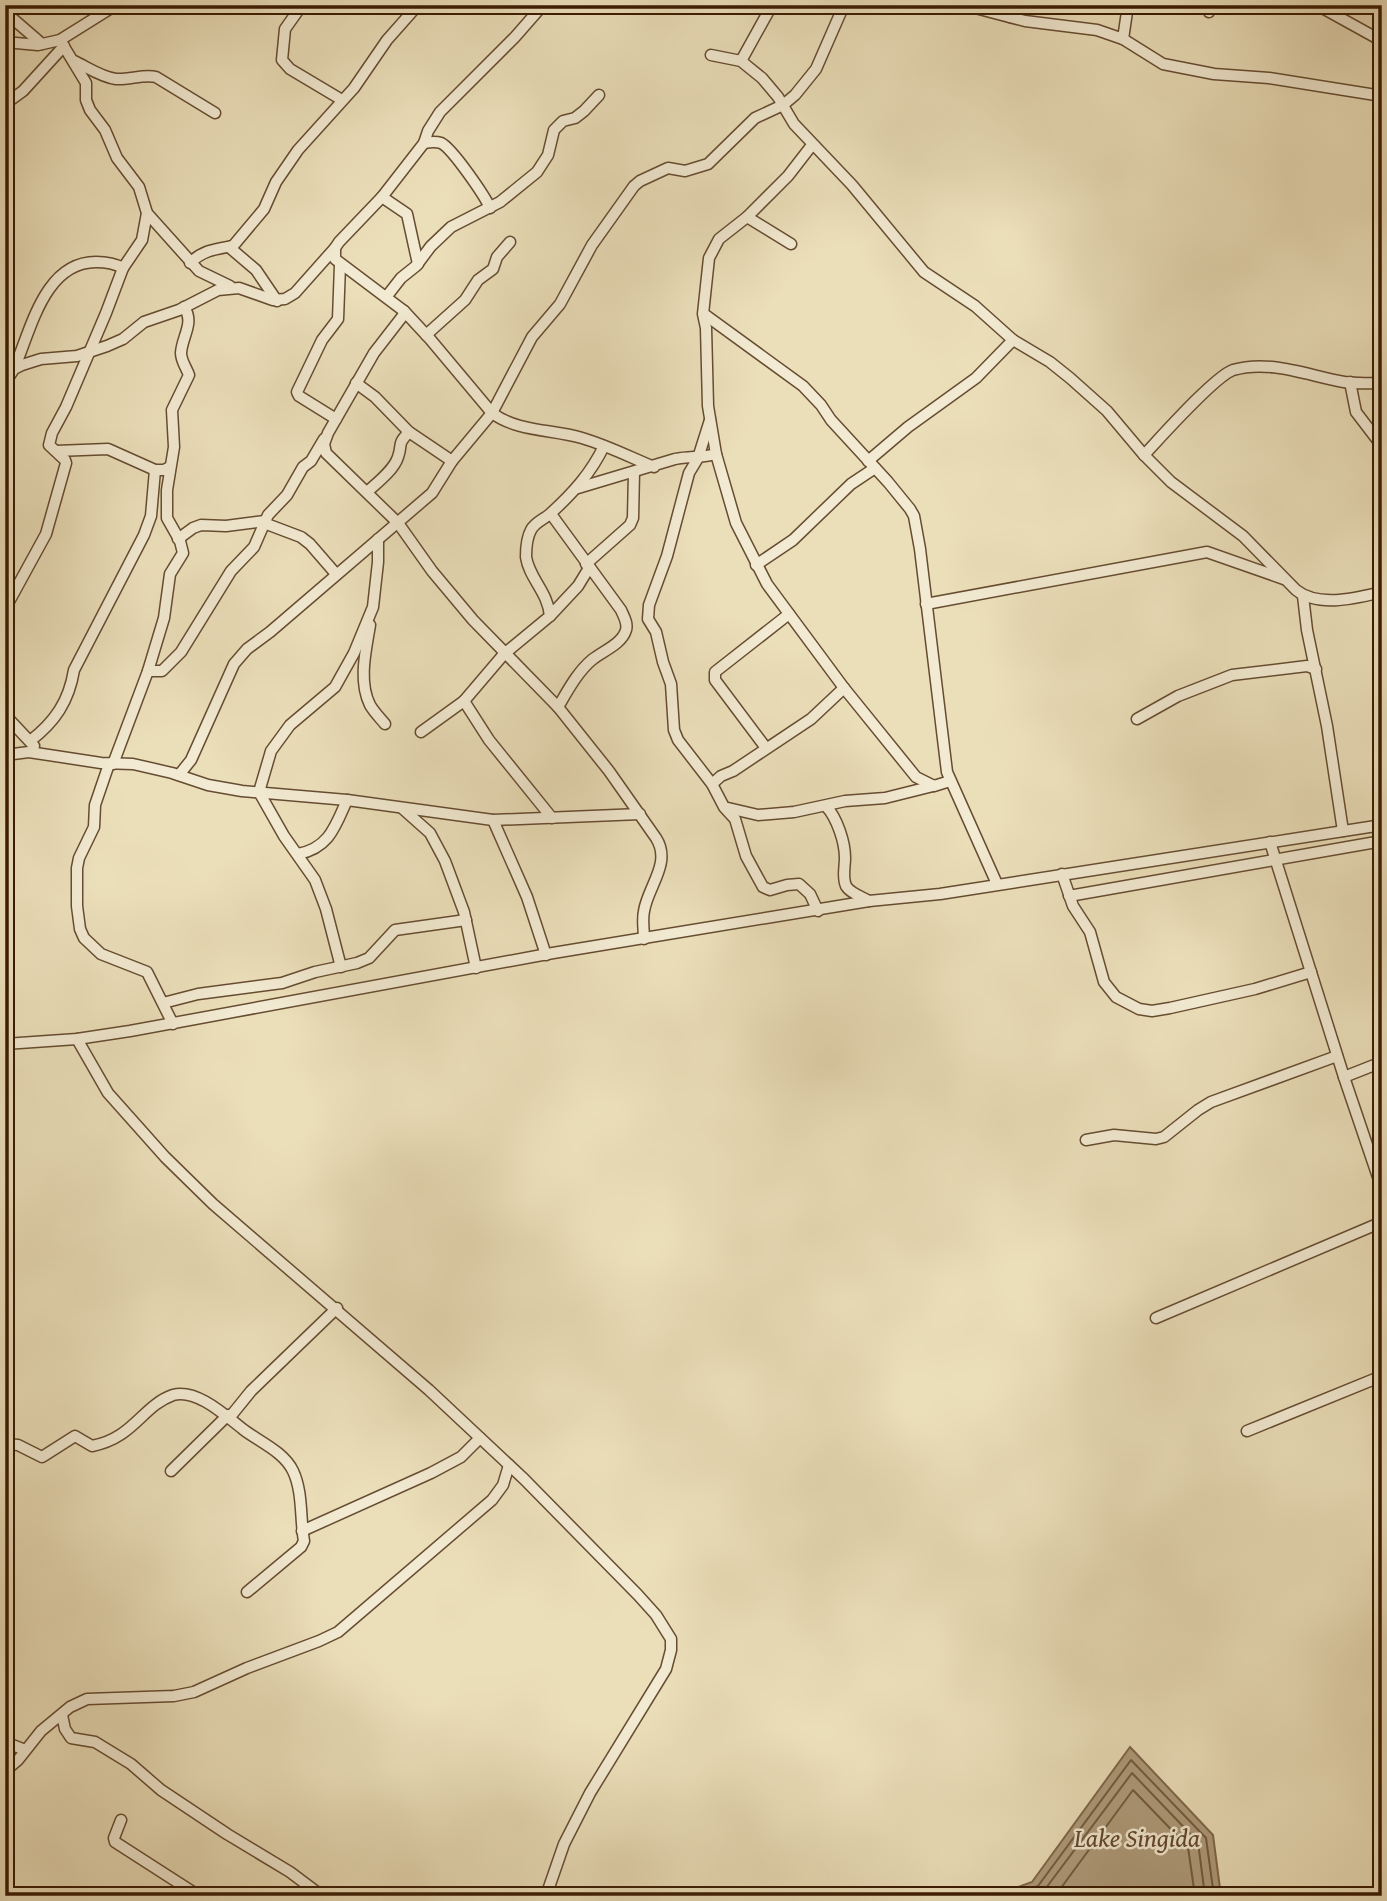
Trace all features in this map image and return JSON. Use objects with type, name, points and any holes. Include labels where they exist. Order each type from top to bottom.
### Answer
[{"type":"street","points":[[5,104],[23,91],[62,43],[117,5]]},
{"type":"street","points":[[302,5],[285,29],[282,60],[290,69],[342,100]]},
{"type":"street","points":[[400,5],[408,14]]},
{"type":"street","points":[[190,263],[198,255],[217,247],[233,246],[264,209],[276,182],[288,164],[354,88],[387,40],[418,5]]},
{"type":"street","points":[[62,43],[86,83],[86,100],[90,110],[105,130],[117,158],[139,187],[147,213],[203,275],[277,301],[295,293],[338,242],[382,197],[424,144],[428,131],[440,112],[516,37],[544,5]]},
{"type":"street","points":[[741,61],[772,5]]},
{"type":"street","points":[[179,775],[191,760],[238,658],[432,493],[452,461],[492,413],[532,338],[560,304],[592,245],[634,186],[668,168],[685,171],[708,164],[755,118],[783,105],[799,92],[816,69],[844,5]]},
{"type":"street","points":[[964,5],[1010,17],[1097,30],[1123,39],[1163,64],[1214,74],[1269,78],[1382,96]]},
{"type":"street","points":[[1010,17],[1014,5]]},
{"type":"street","points":[[1123,39],[1128,5]]},
{"type":"street","points":[[1317,5],[1380,36]]},
{"type":"street","points":[[5,12],[42,44]]},
{"type":"street","points":[[5,43],[62,43]]},
{"type":"street","points":[[711,55],[741,61],[770,86],[794,124],[852,185],[924,272],[975,306],[1013,340],[1050,362],[1103,407],[1171,482],[1243,536],[1303,596],[1328,600],[1382,592]]},
{"type":"street","points":[[73,60],[117,79],[151,75],[215,113]]},
{"type":"street","points":[[387,296],[401,278],[418,264],[431,246],[452,227],[500,202],[537,172],[548,155],[554,130],[563,121],[575,118],[584,111],[598,95]]},
{"type":"street","points":[[424,144],[438,142],[446,146],[480,188],[490,208]]},
{"type":"street","points":[[812,145],[788,176],[747,217],[719,239],[709,258],[704,314],[710,420],[716,454],[736,523],[756,565],[789,614],[906,767],[916,777],[934,786]]},
{"type":"street","points":[[382,197],[407,214],[418,264]]},
{"type":"street","points":[[5,609],[46,534],[66,463],[49,443],[123,268],[142,240],[147,213]]},
{"type":"street","points":[[747,217],[790,244]]},
{"type":"street","points":[[426,335],[465,300],[478,280],[494,269],[497,257],[510,242]]},
{"type":"street","points":[[229,247],[256,270],[277,301]]},
{"type":"street","points":[[335,248],[335,259],[340,265],[387,296],[404,312],[492,413],[515,425],[581,438],[654,467]]},
{"type":"street","points":[[5,383],[14,369],[36,313],[61,275],[85,262],[110,262],[123,268]]},
{"type":"street","points":[[336,419],[299,396],[297,392],[321,340],[338,319],[340,265]]},
{"type":"street","points":[[14,369],[41,359],[77,356],[117,342],[144,322],[184,307],[218,290],[233,287]]},
{"type":"street","points":[[173,1024],[147,972],[101,954],[91,947],[80,929],[77,868],[94,827],[95,805],[148,671],[164,618],[170,574],[183,553],[167,518],[174,447],[172,410],[189,375],[181,353],[189,324],[184,307]]},
{"type":"street","points":[[148,671],[162,670],[181,652],[231,571],[254,547],[273,508],[287,495],[303,467],[311,461],[374,353],[404,312]]},
{"type":"street","points":[[704,314],[803,386],[888,482],[914,516],[943,746],[950,781],[997,884]]},
{"type":"street","points":[[756,565],[793,540],[908,427],[976,378],[1013,340]]},
{"type":"street","points":[[1144,455],[1230,371],[1258,367],[1294,370],[1350,382],[1382,383]]},
{"type":"street","points":[[1350,382],[1356,412],[1382,446]]},
{"type":"street","points":[[356,383],[375,397],[409,432],[452,461]]},
{"type":"street","points":[[710,420],[698,458],[689,472],[667,556],[647,612],[648,619],[656,632],[671,684],[674,730],[678,740],[712,784],[724,807],[735,818],[746,856],[763,887],[768,890],[799,884],[810,894],[818,911]]},
{"type":"street","points":[[367,492],[395,463],[401,442],[409,432]]},
{"type":"street","points":[[324,439],[326,453],[330,458],[398,523],[432,571],[504,654],[558,707],[640,814],[663,851],[657,876],[643,911],[644,939]]},
{"type":"street","points":[[550,615],[542,588],[529,569],[526,554],[530,530],[577,488],[594,467],[604,446]]},
{"type":"street","points":[[56,451],[108,449],[155,470],[170,467]]},
{"type":"street","points":[[577,488],[675,459],[716,454]]},
{"type":"street","points":[[30,741],[53,719],[69,695],[74,670],[144,535],[151,516],[155,470]]},
{"type":"street","points":[[421,732],[464,701],[504,654],[550,615],[578,586],[587,566],[630,525],[633,519],[634,472]]},
{"type":"street","points":[[551,514],[621,610],[627,629],[614,644],[584,667],[558,707]]},
{"type":"street","points":[[178,539],[197,526],[264,522],[301,537],[335,574]]},
{"type":"street","points":[[378,539],[373,607],[364,660],[370,705],[385,724]]},
{"type":"street","points":[[926,604],[1208,552],[1285,580]]},
{"type":"street","points":[[1303,596],[1343,831]]},
{"type":"street","points":[[341,967],[322,894],[259,792],[271,751],[290,726],[335,687],[343,676],[373,607]]},
{"type":"street","points":[[766,748],[715,680],[715,672],[789,614]]},
{"type":"street","points":[[1137,719],[1178,696],[1232,675],[1307,666],[1316,669]]},
{"type":"street","points":[[712,784],[811,719],[845,688]]},
{"type":"street","points":[[464,701],[489,740],[551,818]]},
{"type":"street","points":[[5,715],[42,754]]},
{"type":"street","points":[[5,755],[29,752],[111,764],[132,764],[242,791],[347,800],[493,820],[640,814]]},
{"type":"street","points":[[191,760],[197,777],[203,783]]},
{"type":"street","points":[[724,807],[741,813],[794,812],[885,798],[950,781]]},
{"type":"street","points":[[298,854],[312,851],[325,842],[347,800]]},
{"type":"street","points":[[826,806],[833,814],[845,852],[846,886],[869,901]]},
{"type":"street","points":[[403,809],[434,838],[445,861],[466,920],[476,968]]},
{"type":"street","points":[[493,820],[527,897],[546,955]]},
{"type":"street","points":[[5,1033],[8,1044],[78,1039],[546,955],[869,901],[940,894],[1382,825]]},
{"type":"street","points":[[1069,896],[1382,841]]},
{"type":"street","points":[[1270,842],[1382,1189]]},
{"type":"street","points":[[1062,874],[1069,896],[1090,932],[1106,986],[1115,997],[1139,1009],[1152,1011],[1170,1008],[1255,989],[1311,972]]},
{"type":"street","points":[[163,1003],[198,994],[282,983],[341,967],[369,958],[395,930],[466,920]]},
{"type":"street","points":[[78,1039],[108,1093],[165,1157],[213,1204],[337,1308],[509,1465],[656,1615],[670,1639],[671,1650],[666,1669],[590,1793],[565,1844],[546,1896]]},
{"type":"street","points":[[1086,1140],[1114,1135],[1164,1138],[1211,1102],[1337,1056]]},
{"type":"street","points":[[1344,1077],[1382,1062]]},
{"type":"street","points":[[1156,1318],[1382,1222]]},
{"type":"street","points":[[171,1471],[337,1308]]},
{"type":"street","points":[[1247,1431],[1382,1376]]},
{"type":"street","points":[[5,1444],[18,1445],[43,1457],[75,1436],[92,1446],[102,1444],[122,1435],[164,1399],[175,1395],[192,1396],[229,1416],[288,1463],[298,1484],[304,1541],[247,1592]]},
{"type":"street","points":[[302,1531],[431,1473],[461,1457],[480,1438]]},
{"type":"street","points":[[5,1771],[41,1731],[70,1707],[87,1699],[174,1696],[194,1692],[338,1632],[492,1500],[503,1485],[509,1465]]},
{"type":"street","points":[[62,1715],[65,1730],[71,1738],[95,1742],[131,1764],[161,1790],[290,1872],[322,1896]]},
{"type":"street","points":[[5,1742],[25,1750]]},
{"type":"street","points":[[121,1819],[115,1842],[199,1896]]},
{"type":"water","name":"Lake Singida","points":[[1130,1747],[1213,1835],[1221,1896],[993,1896],[1032,1882]]}]
